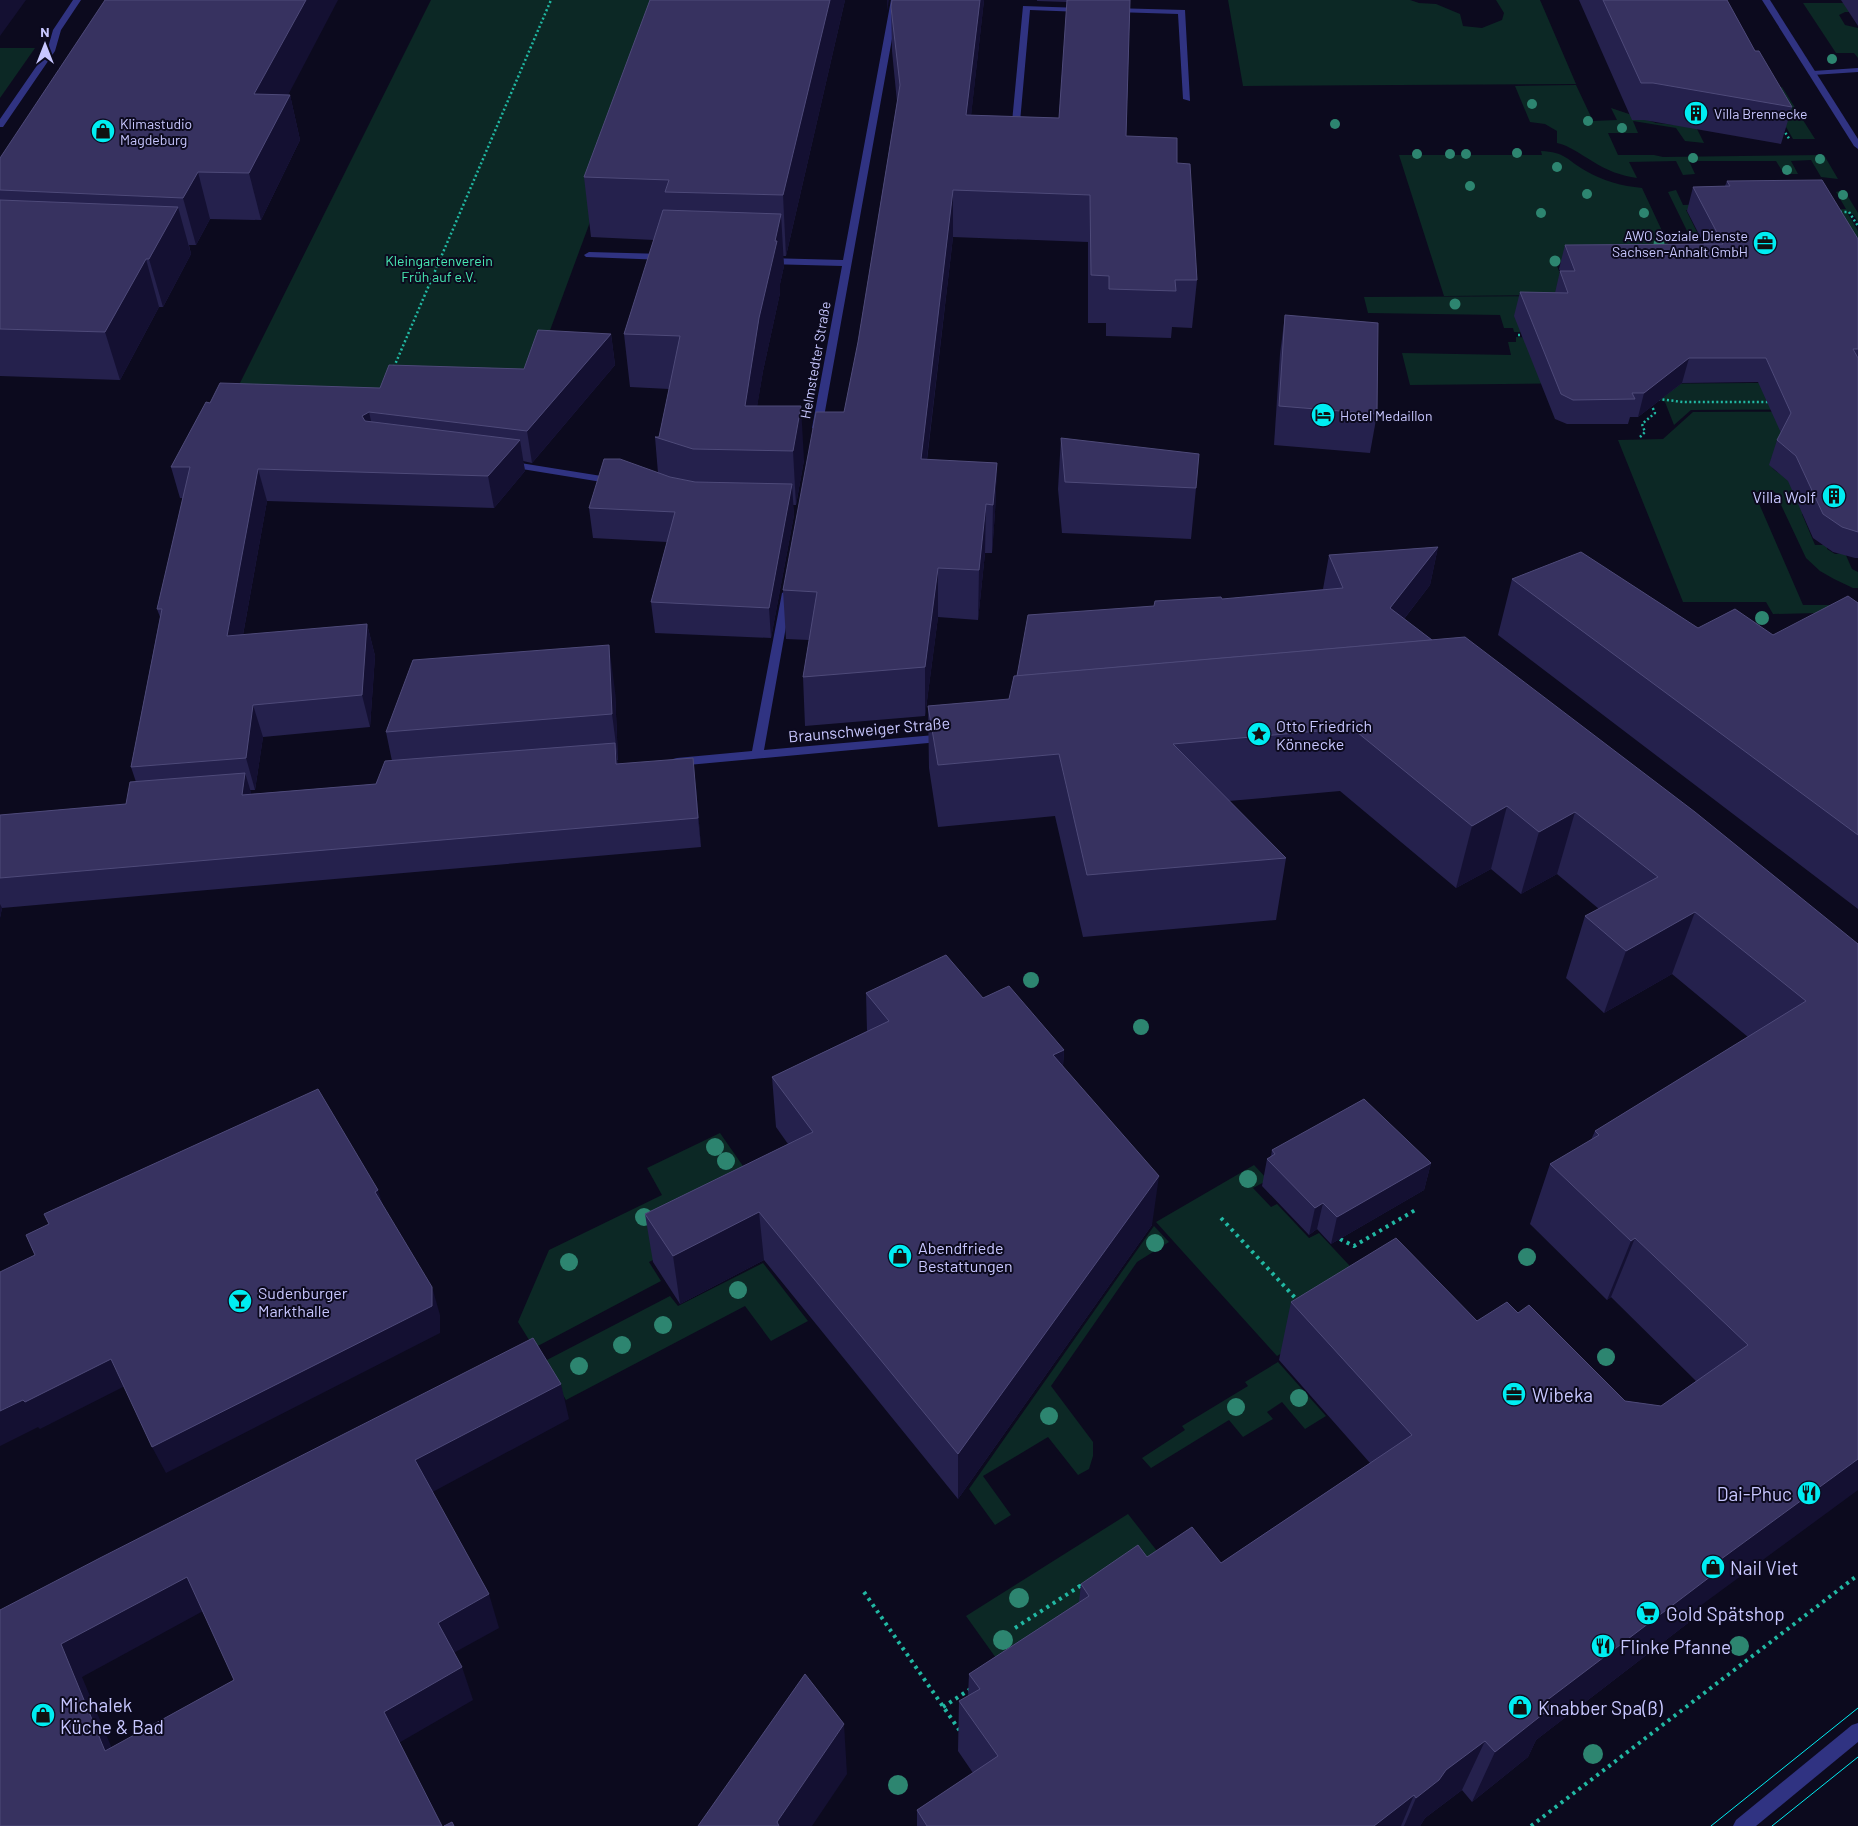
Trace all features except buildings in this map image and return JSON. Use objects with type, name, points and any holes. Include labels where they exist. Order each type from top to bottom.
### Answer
[{"type":"street","points":[[0,125],[51,51],[57,30],[77,0]]},
{"type":"street","name":"Helmstedter Straße","points":[[814,442],[895,0]]},
{"type":"street","points":[[1766,0],[1858,146]]},
{"type":"street","points":[[1016,122],[1026,8],[1095,10]]},
{"type":"street","points":[[1104,10],[1182,12],[1187,99]]},
{"type":"street","points":[[1813,72],[1858,70]]},
{"type":"street","points":[[589,255],[678,258]]},
{"type":"street","points":[[758,260],[847,263]]},
{"type":"street","points":[[496,462],[561,471],[626,484]]},
{"type":"street","points":[[757,755],[790,578]]},
{"type":"street","name":"Braunschweiger Straße","points":[[668,762],[954,738]]},
{"type":"street","points":[[1742,1826],[1858,1731]]},
{"type":"path","points":[[392,372],[551,0]]},
{"type":"path","points":[[1781,124],[1790,140]]},
{"type":"path","points":[[1839,212],[1849,212],[1858,226]]},
{"type":"path","points":[[1518,335],[1526,335]]},
{"type":"path","points":[[1640,437],[1645,432],[1642,424],[1655,413],[1648,398]]},
{"type":"path","points":[[1657,399],[1683,402],[1780,402]]},
{"type":"path","points":[[1340,1239],[1354,1246],[1417,1208]]},
{"type":"path","points":[[1221,1218],[1299,1302]]},
{"type":"path","points":[[1531,1826],[1858,1575]]},
{"type":"path","points":[[1016,1628],[1089,1580]]},
{"type":"path","points":[[1080,1586],[1084,1591]]},
{"type":"path","points":[[864,1592],[964,1736]]},
{"type":"path","points":[[943,1707],[975,1686]]},
{"type":"green space","name":"Kleingartenverein Früh auf e.V.","points":[[431,0],[672,0],[525,398],[237,389]]},
{"type":"green space","points":[[1228,0],[1410,0],[1419,3],[1436,4],[1460,14],[1463,26],[1482,28],[1502,20],[1504,13],[1496,0],[1540,0],[1576,84],[1243,86]]},
{"type":"green space","points":[[1803,3],[1847,3],[1853,12],[1845,12],[1839,15],[1845,25],[1858,28],[1858,58],[1854,53],[1836,53]]},
{"type":"green space","points":[[0,48],[35,48],[0,98]]},
{"type":"green space","points":[[1576,85],[1593,121],[1617,120],[1611,108],[1656,123],[1696,127],[1704,143],[1685,141],[1676,128],[1633,121],[1638,133],[1608,133],[1618,155],[1654,155],[1663,157],[1824,155],[1838,179],[1821,177],[1811,160],[1791,161],[1798,174],[1784,174],[1776,161],[1689,161],[1695,174],[1683,175],[1676,161],[1629,162],[1637,178],[1625,176],[1597,164],[1571,148],[1557,143],[1557,131],[1545,124],[1530,122],[1515,86]]},
{"type":"green space","points":[[1763,87],[1782,87],[1815,139],[1793,139]]},
{"type":"green space","points":[[1541,151],[1561,155],[1592,175],[1620,184],[1642,188],[1670,248],[1670,263],[1556,263],[1568,295],[1444,296],[1399,155],[1542,155]]},
{"type":"green space","points":[[1676,190],[1683,205],[1711,204],[1713,210],[1686,210],[1697,232],[1734,232],[1738,238],[1690,237],[1668,192]]},
{"type":"green space","points":[[1844,190],[1858,213],[1858,222],[1853,214],[1848,214],[1858,231],[1858,256],[1825,210],[1846,209],[1836,192]]},
{"type":"green space","points":[[1554,296],[1568,333],[1514,332],[1513,328],[1504,328],[1500,315],[1368,313],[1364,297]]},
{"type":"green space","points":[[1516,337],[1569,339],[1586,383],[1410,385],[1402,353],[1511,355],[1508,342],[1516,342]]},
{"type":"green space","points":[[1858,382],[1858,409],[1691,410],[1674,425],[1665,402],[1640,392],[1631,384]]},
{"type":"green space","points":[[1858,411],[1772,457],[1770,463],[1775,470],[1795,484],[1816,513],[1802,514],[1815,545],[1827,545],[1827,549],[1835,554],[1845,553],[1852,569],[1858,572],[1858,588],[1853,588],[1820,571],[1806,558],[1775,492],[1754,492],[1803,605],[1858,605],[1858,612],[1773,614],[1766,602],[1683,602],[1618,440],[1663,439],[1693,412]]},
{"type":"green space","points":[[720,1133],[768,1202],[649,1262],[661,1281],[534,1348],[518,1322],[549,1250],[662,1195],[647,1168]]},
{"type":"green space","points":[[1254,1165],[1268,1180],[1253,1188],[1271,1207],[1277,1204],[1309,1238],[1319,1233],[1378,1296],[1277,1356],[1156,1222]]},
{"type":"green space","points":[[1154,1226],[1169,1242],[1137,1262],[1051,1386],[1093,1442],[1093,1456],[1089,1469],[1078,1475],[1048,1437],[983,1476],[1011,1515],[995,1525],[969,1489]]},
{"type":"green space","points":[[763,1263],[808,1321],[771,1341],[745,1306],[566,1400],[543,1362],[670,1296],[678,1306]]},
{"type":"green space","points":[[1278,1362],[1326,1416],[1305,1429],[1282,1402],[1267,1412],[1273,1419],[1243,1437],[1229,1420],[1151,1468],[1142,1458],[1185,1430],[1182,1426],[1248,1386],[1245,1382]]},
{"type":"green space","points":[[1128,1514],[1168,1565],[996,1658],[966,1616]]},
{"type":"tram line","points":[[1711,1826],[1858,1708]]},
{"type":"tram line","points":[[1772,1826],[1858,1757]]},
{"type":"place","name":"Villa Brennecke","points":[[1696,113]]},
{"type":"place","name":"Klimastudio Magdeburg","points":[[103,131]]},
{"type":"place","name":"AWO Soziale Dienste Sachsen-Anhalt GmbH","points":[[1765,243]]},
{"type":"place","name":"Hotel Medaillon","points":[[1323,415]]},
{"type":"place","name":"Villa Wolf","points":[[1834,496]]},
{"type":"place","name":"Otto Friedrich Könnecke","points":[[1259,734]]},
{"type":"place","name":"Abendfriede Bestattungen","points":[[900,1256]]},
{"type":"place","name":"Sudenburger Markthalle","points":[[240,1301]]},
{"type":"place","name":"Wibeka","points":[[1514,1394]]},
{"type":"place","name":"Dai-Phuc","points":[[1809,1493]]},
{"type":"place","name":"Nail Viet","points":[[1713,1567]]},
{"type":"place","name":"Gold Spätshop","points":[[1648,1613]]},
{"type":"place","name":"Flinke Pfanne","points":[[1603,1646]]},
{"type":"place","name":"Knabber Spa(ß)","points":[[1520,1707]]},
{"type":"place","name":"Michalek Küche & Bad","points":[[43,1715]]}]
